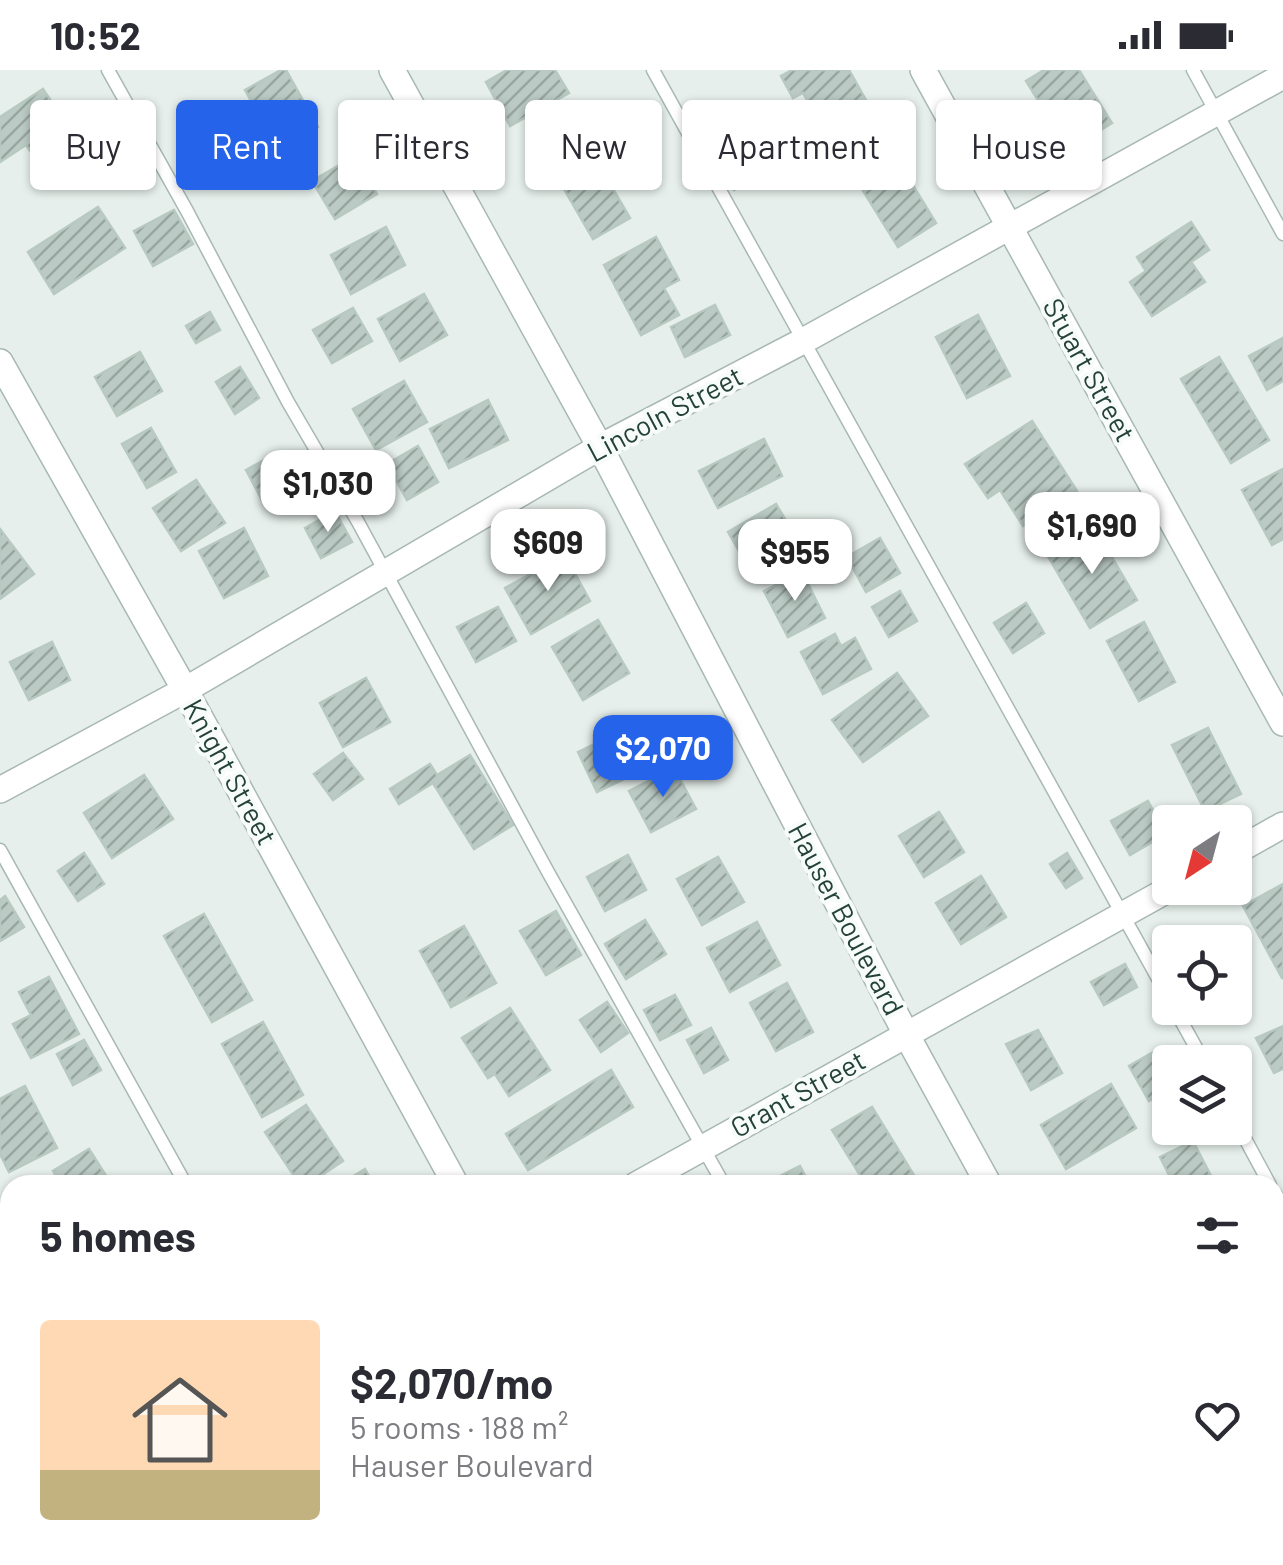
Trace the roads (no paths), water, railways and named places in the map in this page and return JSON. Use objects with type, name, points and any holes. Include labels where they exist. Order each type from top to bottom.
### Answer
[{"type":"street","name":"Hauser Boulevard","points":[[392,70],[600,447],[984,1175]]},
{"type":"street","name":"Stuart Street","points":[[923,70],[1283,723]]},
{"type":"street","name":"Lincoln Street","points":[[0,790],[185,690],[600,447],[803,341],[1283,76]]},
{"type":"street","name":"Knight Street","points":[[0,362],[451,1175]]},
{"type":"street","points":[[1252,843],[1283,826]]},
{"type":"street","name":"Grant Street","points":[[654,1175],[1152,898]]},
{"type":"lane","points":[[108,70],[718,1175]]},
{"type":"lane","points":[[654,70],[1152,967]]},
{"type":"lane","points":[[1193,70],[1283,234]]},
{"type":"lane","points":[[0,850],[180,1175]]},
{"type":"lane","points":[[1248,1145],[1265,1175]]}]
